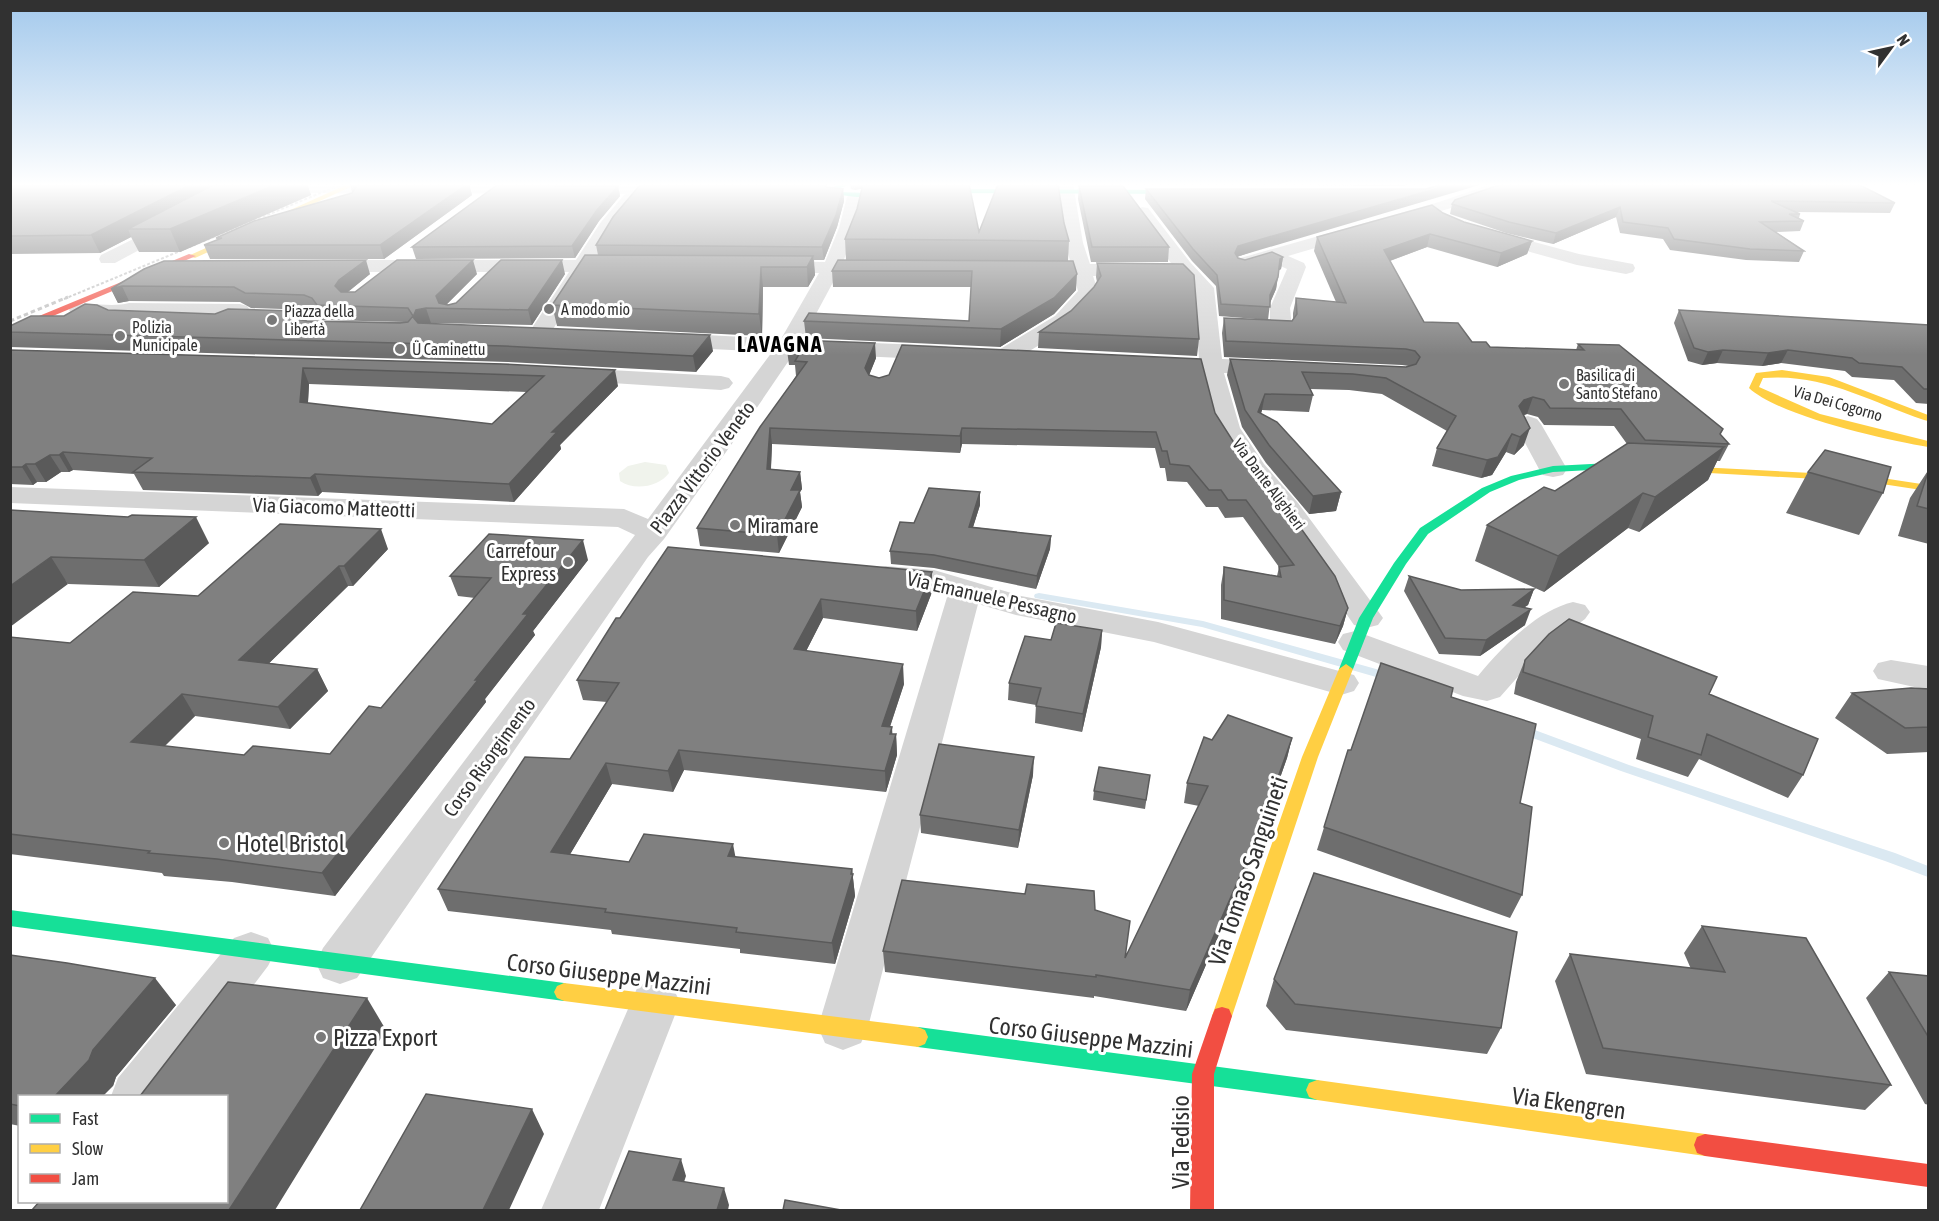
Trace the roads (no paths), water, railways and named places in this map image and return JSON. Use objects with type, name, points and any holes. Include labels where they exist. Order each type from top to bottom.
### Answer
[{"type":"street","points":[[108,259],[141,241]]},
{"type":"street","points":[[10,331],[228,241]]},
{"type":"street","points":[[565,335],[531,337],[598,241]]},
{"type":"street","name":"Piazza Vittorio Veneto","points":[[654,546],[788,345],[833,268],[841,241]]},
{"type":"street","points":[[1005,356],[1048,331],[1080,306],[1088,291],[1074,241]]},
{"type":"street","points":[[1161,241],[1189,279]]},
{"type":"street","points":[[1244,263],[1324,241]]},
{"type":"street","points":[[1509,241],[1626,268]]},
{"type":"street","points":[[375,283],[417,246]]},
{"type":"street","points":[[1207,324],[1281,329],[1280,308],[1298,267],[1273,256]]},
{"type":"street","points":[[309,266],[640,266]]},
{"type":"street","points":[[168,267],[218,267]]},
{"type":"street","points":[[480,284],[498,267]]},
{"type":"street","points":[[754,267],[900,268]]},
{"type":"street","points":[[1013,269],[1083,270],[1189,279]]},
{"type":"street","name":"Via Dante Alighieri","points":[[1189,279],[1204,288],[1211,366],[1227,428],[1254,469],[1288,509],[1352,653]]},
{"type":"street","points":[[1088,291],[1146,287]]},
{"type":"street","points":[[189,301],[207,289]]},
{"type":"street","points":[[65,309],[123,311],[116,317],[222,321],[232,316],[309,318],[313,328],[371,329]]},
{"type":"street","points":[[647,339],[1040,358]]},
{"type":"street","points":[[883,376],[892,351]]},
{"type":"street","points":[[1132,362],[1301,369]]},
{"type":"street","name":"Via Dei Cogorno","points":[[1929,418],[1817,376],[1772,371],[1759,375],[1754,388],[1771,400],[1804,413],[1929,444]]},
{"type":"street","points":[[554,374],[721,383]]},
{"type":"street","points":[[1528,424],[1553,469]]},
{"type":"street","points":[[1352,653],[1400,563],[1425,531],[1486,490],[1515,478],[1553,469],[1610,466],[1869,479],[1929,488]]},
{"type":"street","name":"Via Giacomo Matteotti","points":[[10,495],[624,518],[654,546]]},
{"type":"street","name":"Corso Risorgimento","points":[[340,963],[654,546]]},
{"type":"street","name":"Via Emanuele Pessagno","points":[[862,573],[934,580],[1016,605],[1158,632],[1352,653],[1486,689],[1505,665],[1545,629],[1573,612]]},
{"type":"street","points":[[843,1027],[965,591]]},
{"type":"street","name":"Via Tomaso Sanguineti","points":[[1203,1074],[1310,757],[1352,653]]},
{"type":"street","points":[[1891,671],[1929,678]]},
{"type":"street","name":"Corso Giuseppe Mazzini","points":[[10,918],[251,952],[1203,1074]]},
{"type":"street","points":[[138,1095],[251,952]]},
{"type":"street","points":[[570,1210],[655,1002]]},
{"type":"street","name":"Via Ekengren","points":[[1203,1074],[1929,1176]]},
{"type":"street","name":"Via Tedisio","points":[[1202,1210],[1203,1074]]},
{"type":"waterway","points":[[1039,596],[1203,624],[1390,677]]},
{"type":"waterway","points":[[1521,729],[1625,768],[1890,857],[1928,872]]},
{"type":"railway","points":[[64,299],[204,241]]},
{"type":"railway","points":[[10,321],[68,297]]},
{"type":"place","name":"A modo mio","points":[[549,309]]},
{"type":"place","name":"Piazza della Libertà","points":[[272,320]]},
{"type":"place","name":"Polizia Municipale","points":[[120,336]]},
{"type":"place","name":"Ü Caminettu","points":[[400,349]]},
{"type":"place","name":"Basilica di Santo Stefano","points":[[1564,384]]},
{"type":"place","name":"Miramare","points":[[735,525]]},
{"type":"place","name":"Carrefour Express","points":[[568,562]]},
{"type":"place","name":"Hotel Bristol","points":[[224,843]]},
{"type":"place","name":"Pizza Export","points":[[321,1037]]},
{"type":"district","name":"LAVAGNA","points":[[780,344]]}]
